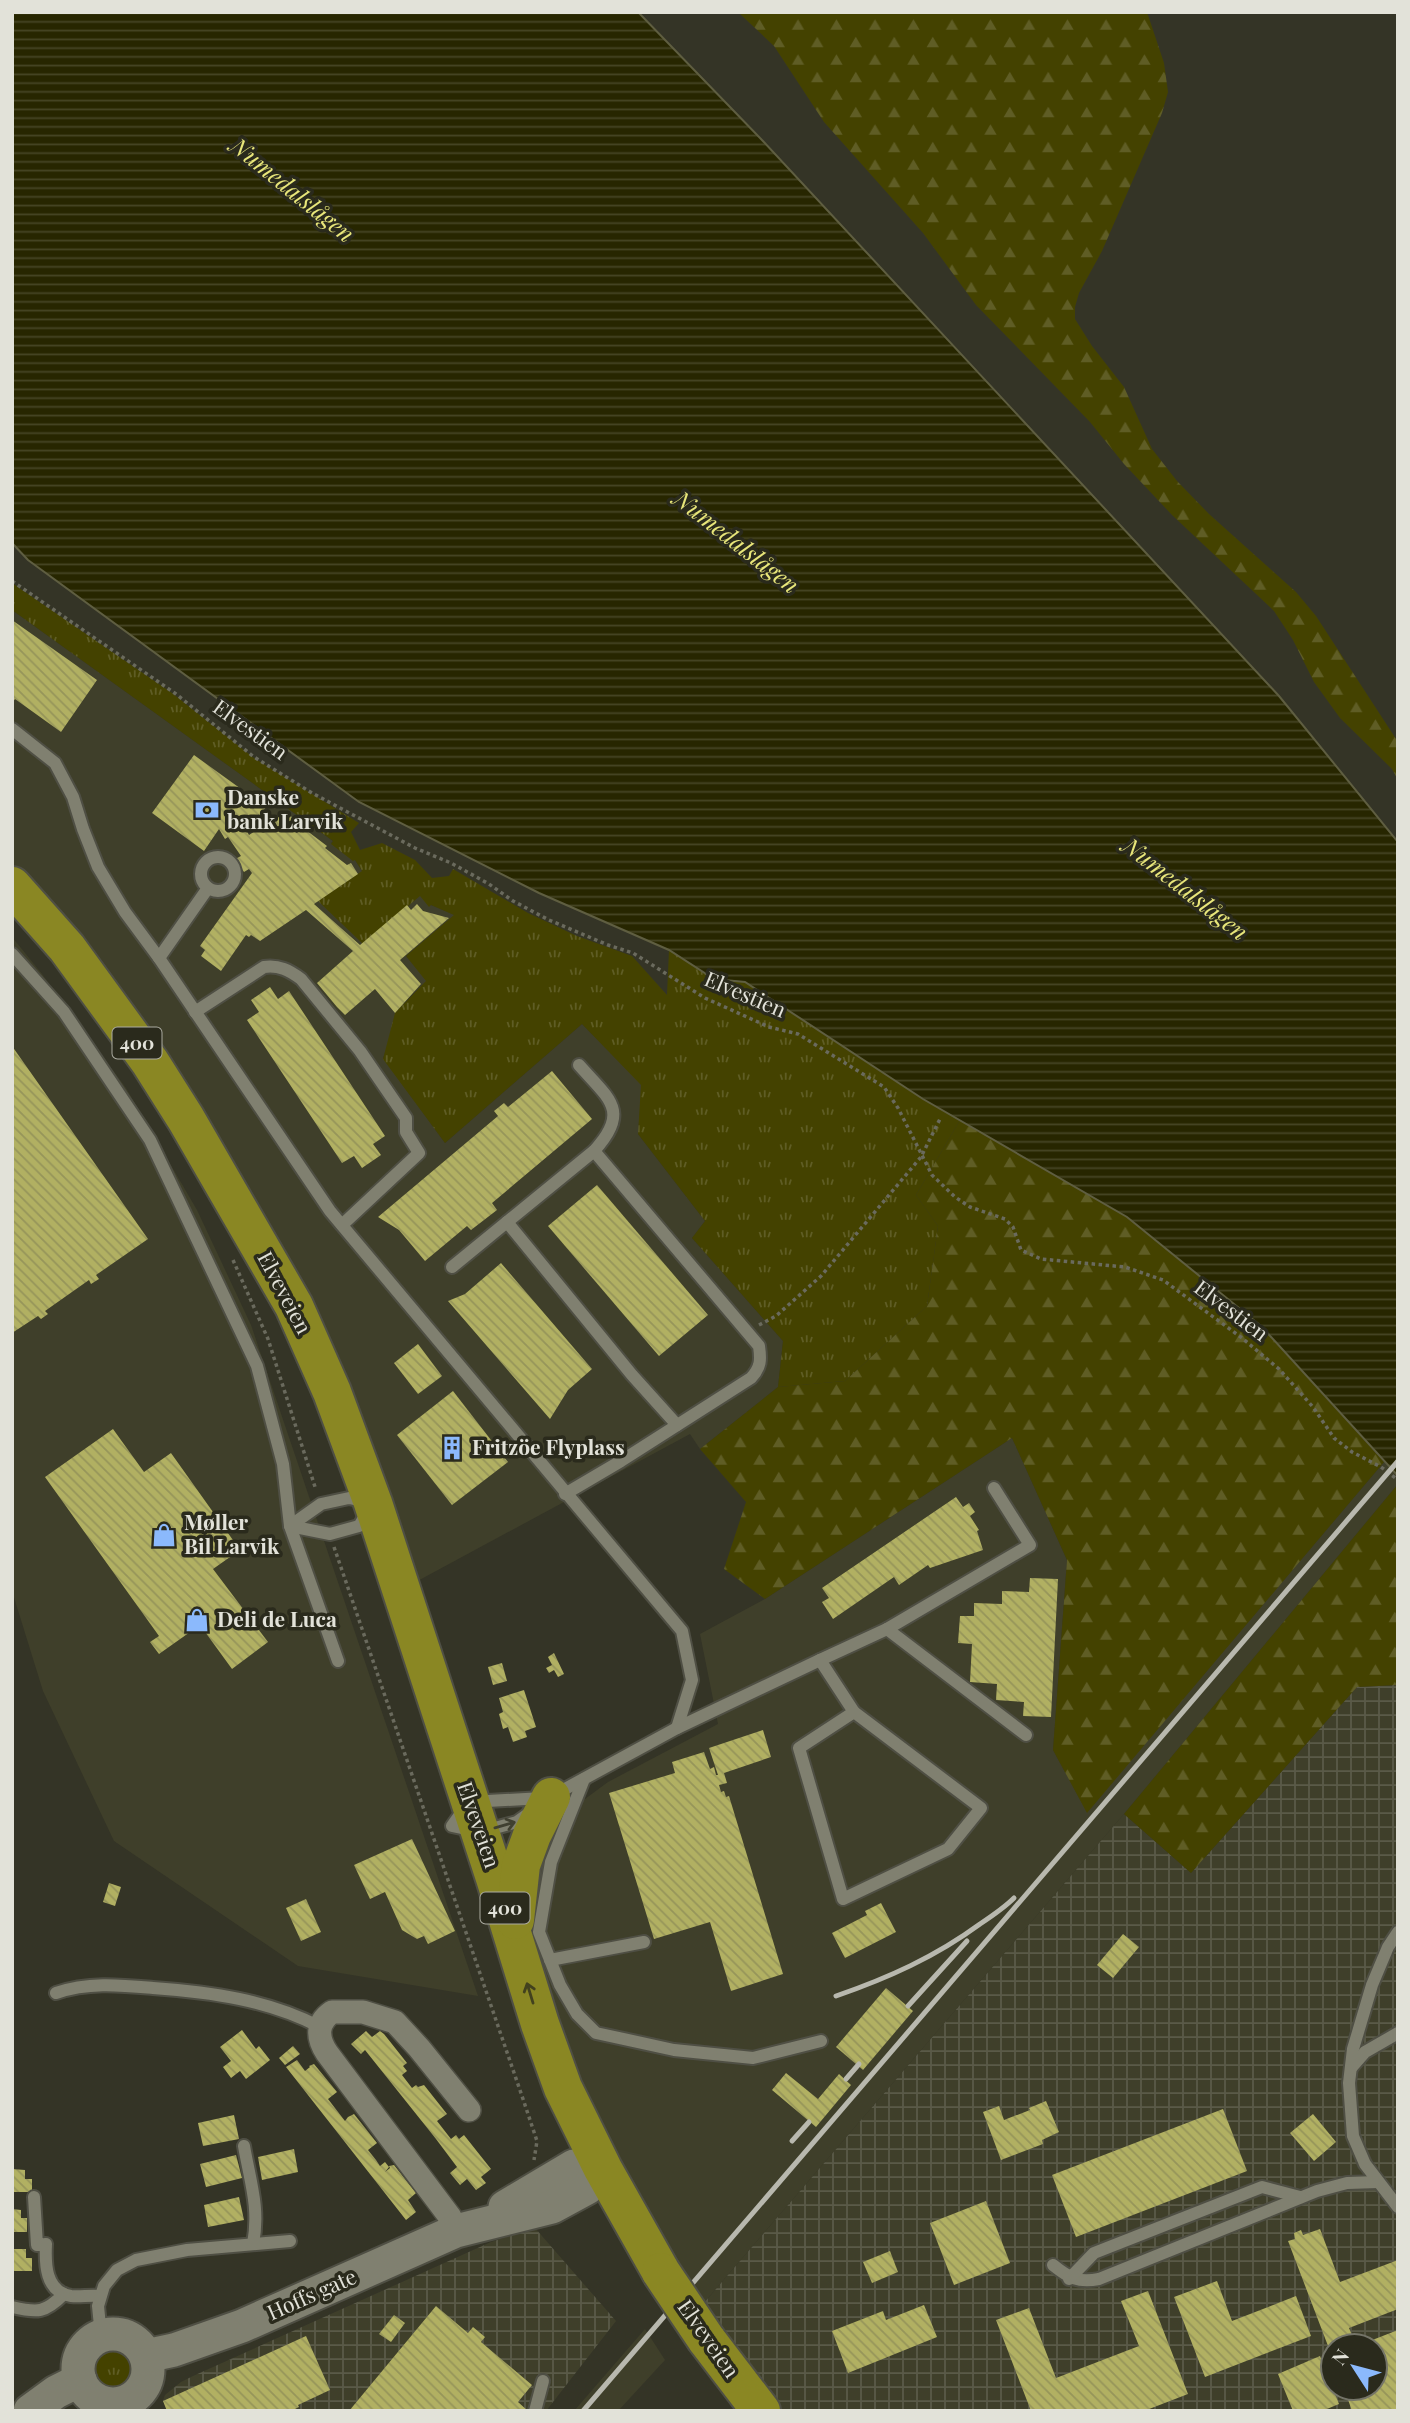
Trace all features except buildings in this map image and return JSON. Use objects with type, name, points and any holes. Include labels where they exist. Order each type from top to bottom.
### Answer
[{"type":"highway","name":"Elveveien","points":[[12,886],[67,948],[120,1017],[186,1119],[234,1233],[294,1307],[332,1392],[347,1513],[513,1936],[588,2174]]},
{"type":"highway","name":"400","points":[[513,1936],[521,1865],[551,1797]]},
{"type":"highway","name":"Elveveien","points":[[467,1820],[516,2030],[540,2094],[653,2281],[697,2347],[731,2411]]},
{"type":"highway","name":"Elveveien","points":[[697,2347],[761,2411]]},
{"type":"main road","name":"Hoffs gate","points":[[146,2356],[174,2350],[242,2326],[588,2174]]},
{"type":"main road","points":[[114,2333],[128,2336],[139,2344],[146,2356],[146,2380],[140,2391],[121,2407],[96,2399],[86,2391],[80,2381],[78,2367],[82,2354],[89,2343],[101,2336],[114,2333]]},
{"type":"main road","points":[[30,2411],[56,2392],[80,2381]]},
{"type":"street","points":[[466,2228],[450,2217],[349,2086],[320,2042],[320,2027],[332,2012],[377,2014],[395,2022],[469,2110]]},
{"type":"lane","points":[[12,729],[55,763],[74,797],[98,867],[125,912],[159,958],[315,1191],[682,1632],[692,1680],[677,1728]]},
{"type":"lane","points":[[159,958],[208,888]]},
{"type":"lane","points":[[12,954],[64,1012],[150,1140],[257,1366],[283,1464],[290,1526],[338,1661]]},
{"type":"lane","points":[[195,1012],[264,967],[274,965],[289,970],[301,979],[360,1051],[406,1118],[406,1132],[419,1153],[342,1225]]},
{"type":"lane","points":[[452,1267],[594,1151],[608,1135],[614,1125],[613,1108],[606,1095],[579,1065]]},
{"type":"lane","points":[[565,1494],[751,1378],[758,1370],[761,1360],[758,1346],[748,1331],[594,1151]]},
{"type":"lane","points":[[507,1222],[677,1426]]},
{"type":"lane","points":[[467,1820],[517,1822],[551,1797],[677,1728],[887,1629],[1030,1545],[994,1488]]},
{"type":"lane","points":[[290,1526],[347,1513]]},
{"type":"lane","points":[[290,1526],[347,1513]]},
{"type":"lane","points":[[887,1629],[1026,1735]]},
{"type":"lane","points":[[820,1660],[854,1712],[981,1808],[947,1849],[843,1899],[799,1748],[854,1712]]},
{"type":"lane","points":[[584,1779],[551,1861],[539,1932],[560,1985],[577,2014],[596,2033],[674,2050],[753,2058],[821,2041]]},
{"type":"lane","points":[[467,1820],[551,1797]]},
{"type":"lane","points":[[1398,1932],[1388,1947],[1372,1985],[1353,2049],[1349,2083],[1353,2136],[1365,2164],[1398,2207]]},
{"type":"lane","points":[[550,1960],[644,1942]]},
{"type":"lane","points":[[56,1993],[72,1987],[109,1984],[191,1991],[261,2004],[303,2018],[320,2027]]},
{"type":"lane","points":[[1350,2069],[1365,2052],[1398,2033]]},
{"type":"lane","points":[[244,2146],[256,2203],[257,2224],[253,2244]]},
{"type":"lane","points":[[1053,2265],[1069,2279],[1084,2282],[1099,2279],[1300,2197],[1347,2183],[1378,2182]]},
{"type":"lane","points":[[1069,2279],[1094,2253],[1262,2187],[1300,2197]]},
{"type":"lane","points":[[34,2197],[37,2245],[47,2244],[47,2271],[52,2285],[64,2294],[72,2296],[100,2296]]},
{"type":"lane","points":[[101,2336],[98,2306],[100,2296],[117,2270],[136,2260],[187,2250],[290,2241]]},
{"type":"lane","points":[[12,2307],[42,2311],[52,2306],[64,2294]]},
{"type":"lane","points":[[535,2411],[543,2381]]},
{"type":"path","name":"Elvestien","points":[[12,581],[176,694],[254,757],[312,793],[415,848],[461,868],[513,901],[550,920],[608,946],[634,953],[705,998],[769,1027],[798,1034],[858,1070],[884,1087],[898,1108],[932,1175],[970,1208],[1005,1219],[1013,1227],[1021,1250],[1041,1259],[1125,1268],[1163,1280],[1279,1369],[1313,1407],[1334,1438],[1398,1480]]},
{"type":"path","points":[[748,1331],[776,1316],[821,1276],[921,1157],[940,1119]]},
{"type":"path","points":[[234,1233],[268,1339],[347,1513],[537,2141],[532,2165]]},
{"type":"shaded area","points":[[12,610],[333,841],[331,843],[355,860],[362,871],[363,944],[420,895],[431,905],[455,915],[406,956],[427,981],[405,1001],[383,1058],[445,1143],[582,1024],[642,1085],[638,1134],[705,1221],[692,1238],[783,1341],[778,1387],[700,1449],[690,1434],[412,1584],[374,1468],[82,945],[12,864]]},
{"type":"shaded area","points":[[12,937],[126,1088],[197,1210],[251,1325],[478,1996],[298,1966],[114,1841],[43,1691],[12,1591]]},
{"type":"shaded area","points":[[1012,1438],[1067,1560],[1053,1750],[1087,1812],[1384,1462],[1398,1476],[1398,1484],[1124,1814],[697,2311],[565,2069],[525,1907],[534,1857],[566,1813],[608,1782],[718,1724],[700,1634],[765,1599]]},
{"type":"shaded area","points":[[1398,1685],[1398,2411],[774,2411],[697,2311],[1124,1814],[1191,1873],[1357,1687]]},
{"type":"shaded area","points":[[535,2228],[616,2321],[546,2411],[167,2411],[163,2401],[165,2395],[193,2376],[491,2242]]},
{"type":"shaded area","points":[[645,2329],[665,2360],[618,2411],[574,2411]]},
{"type":"green space","points":[[738,12],[1147,12],[1164,63],[1168,92],[1162,113],[1102,251],[1079,293],[1075,319],[1124,387],[1152,449],[1177,481],[1209,514],[1296,592],[1316,616],[1398,742],[1398,780],[1392,769],[1340,718],[1314,682],[1293,640],[1274,611],[1172,515],[1124,464],[1090,422],[976,305],[923,233],[824,122],[774,46]]},
{"type":"green space","points":[[12,583],[172,693],[254,758],[359,823],[351,832],[360,850],[382,843],[415,860],[432,878],[449,876],[453,869],[528,913],[577,936],[632,956],[667,995],[669,950],[714,979],[745,982],[923,1099],[960,1120],[916,1195],[938,1226],[927,1306],[845,1381],[778,1387],[783,1341],[692,1238],[705,1221],[638,1134],[641,1085],[582,1024],[445,1143],[383,1059],[395,1013],[426,981],[406,956],[454,915],[431,905],[429,907],[420,896],[363,944],[318,901],[362,871],[355,860],[331,844],[333,841],[12,610]]},
{"type":"green space","points":[[960,1120],[1127,1217],[1261,1326],[1384,1462],[1087,1813],[1053,1750],[1067,1560],[1012,1438],[765,1599],[724,1569],[746,1502],[700,1449],[778,1387],[845,1381],[927,1306],[938,1226],[916,1195]]},
{"type":"green space","points":[[1398,1484],[1398,1685],[1357,1687],[1191,1873],[1124,1814]]},
{"type":"green space","points":[[114,2349],[128,2355],[134,2369],[128,2383],[114,2389],[100,2383],[94,2369],[100,2355]]},
{"type":"water","name":"Numedalslågen","points":[[12,12],[638,12],[761,139],[1279,696],[1398,842],[1398,1476],[1261,1326],[1127,1217],[923,1099],[745,982],[714,979],[669,950],[539,893],[359,802],[28,560],[12,543]]},
{"type":"railway","points":[[583,2411],[1398,1461]]},
{"type":"railway","points":[[836,1996],[928,1957],[998,1912],[1014,1898]]},
{"type":"railway","points":[[908,2006],[967,1941]]},
{"type":"railway","points":[[846,2079],[859,2064]]},
{"type":"railway","points":[[792,2141],[809,2122]]},
{"type":"place","name":"Danske bank Larvik","points":[[207,810]]},
{"type":"place","name":"Fritzöe Flyplass","points":[[452,1448]]},
{"type":"place","name":"Møller Bil Larvik","points":[[164,1535]]},
{"type":"place","name":"Deli de Luca","points":[[197,1620]]}]
